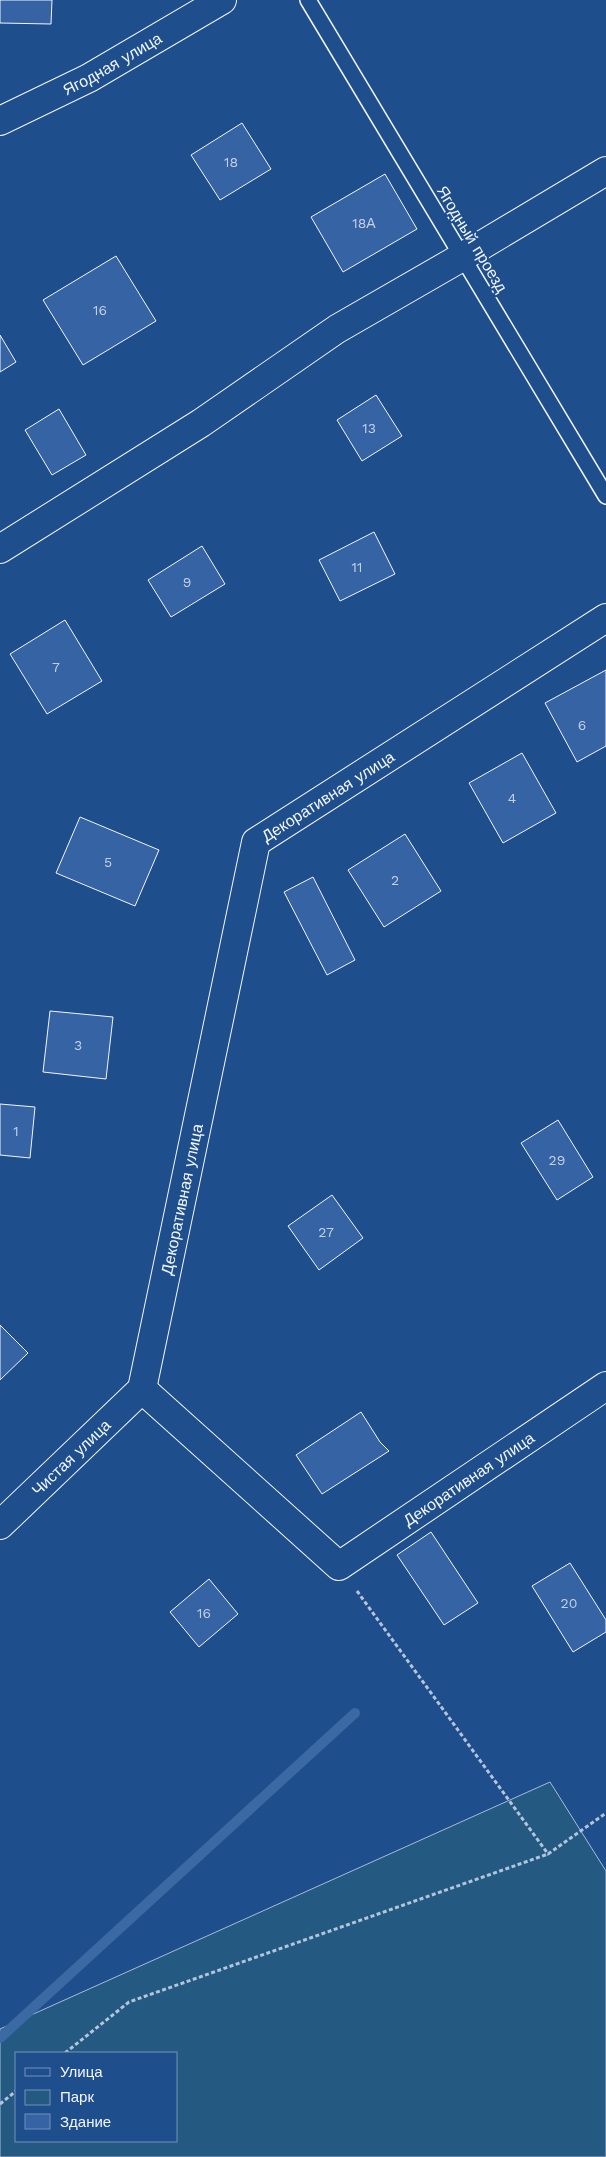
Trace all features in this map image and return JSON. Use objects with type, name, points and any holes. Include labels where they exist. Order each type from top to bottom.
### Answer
[{"type":"street","name":"Ягодная улица","points":[[0,121],[89,78],[222,0]]},
{"type":"street","points":[[0,549],[201,423],[337,329],[606,171]]},
{"type":"street","name":"Декоративная улица","points":[[142,1389],[256,842],[606,618]]},
{"type":"street","name":"Декоративная улица","points":[[339,1566],[606,1386]]},
{"type":"street","points":[[142,1389],[339,1566]]},
{"type":"street","name":"Чистая улица","points":[[0,1525],[142,1389]]},
{"type":"lane","name":"Ягодный проезд","points":[[308,0],[606,496]]},
{"type":"path","points":[[339,1566],[548,1854]]},
{"type":"path","points":[[66,2052],[129,2002],[548,1854],[606,1813]]},
{"type":"path","points":[[0,2104],[15,2093]]},
{"type":"green space","points":[[550,1782],[606,1871],[606,2157],[0,2157],[0,2029]]},
{"type":"building","points":[[0,0],[52,0],[51,24],[0,23]]},
{"type":"building","points":[[242,123],[271,169],[220,200],[191,155]]},
{"type":"building","points":[[385,174],[417,229],[343,272],[311,217]]},
{"type":"building","points":[[116,256],[156,321],[83,365],[43,300]]},
{"type":"building","points":[[0,335],[16,362],[0,372]]},
{"type":"building","points":[[376,395],[402,436],[362,461],[337,420]]},
{"type":"building","points":[[59,409],[86,455],[52,475],[25,430]]},
{"type":"building","points":[[374,532],[395,574],[340,601],[319,560]]},
{"type":"building","points":[[202,546],[225,584],[171,617],[148,580]]},
{"type":"building","points":[[65,620],[102,681],[47,714],[10,654]]},
{"type":"building","points":[[606,670],[606,746],[577,762],[545,703]]},
{"type":"building","points":[[522,753],[556,813],[503,843],[469,783]]},
{"type":"building","points":[[80,817],[159,850],[135,906],[56,873]]},
{"type":"building","points":[[405,834],[441,891],[384,927],[348,870]]},
{"type":"building","points":[[313,877],[355,960],[327,975],[284,892]]},
{"type":"building","points":[[50,1011],[113,1017],[106,1079],[43,1072]]},
{"type":"building","points":[[0,1104],[35,1107],[30,1158],[0,1155]]},
{"type":"building","points":[[558,1120],[593,1177],[557,1200],[521,1143]]},
{"type":"building","points":[[332,1195],[363,1238],[319,1270],[288,1226]]},
{"type":"building","points":[[0,1325],[28,1353],[0,1380]]},
{"type":"building","points":[[361,1412],[380,1442],[389,1451],[322,1494],[296,1455]]},
{"type":"building","points":[[431,1532],[478,1603],[444,1625],[397,1555]]},
{"type":"building","points":[[570,1563],[606,1620],[606,1632],[573,1652],[532,1586]]},
{"type":"building","points":[[209,1579],[238,1614],[199,1647],[170,1612]]},
{"type":"waterway","points":[[0,2038],[355,1713]]}]
